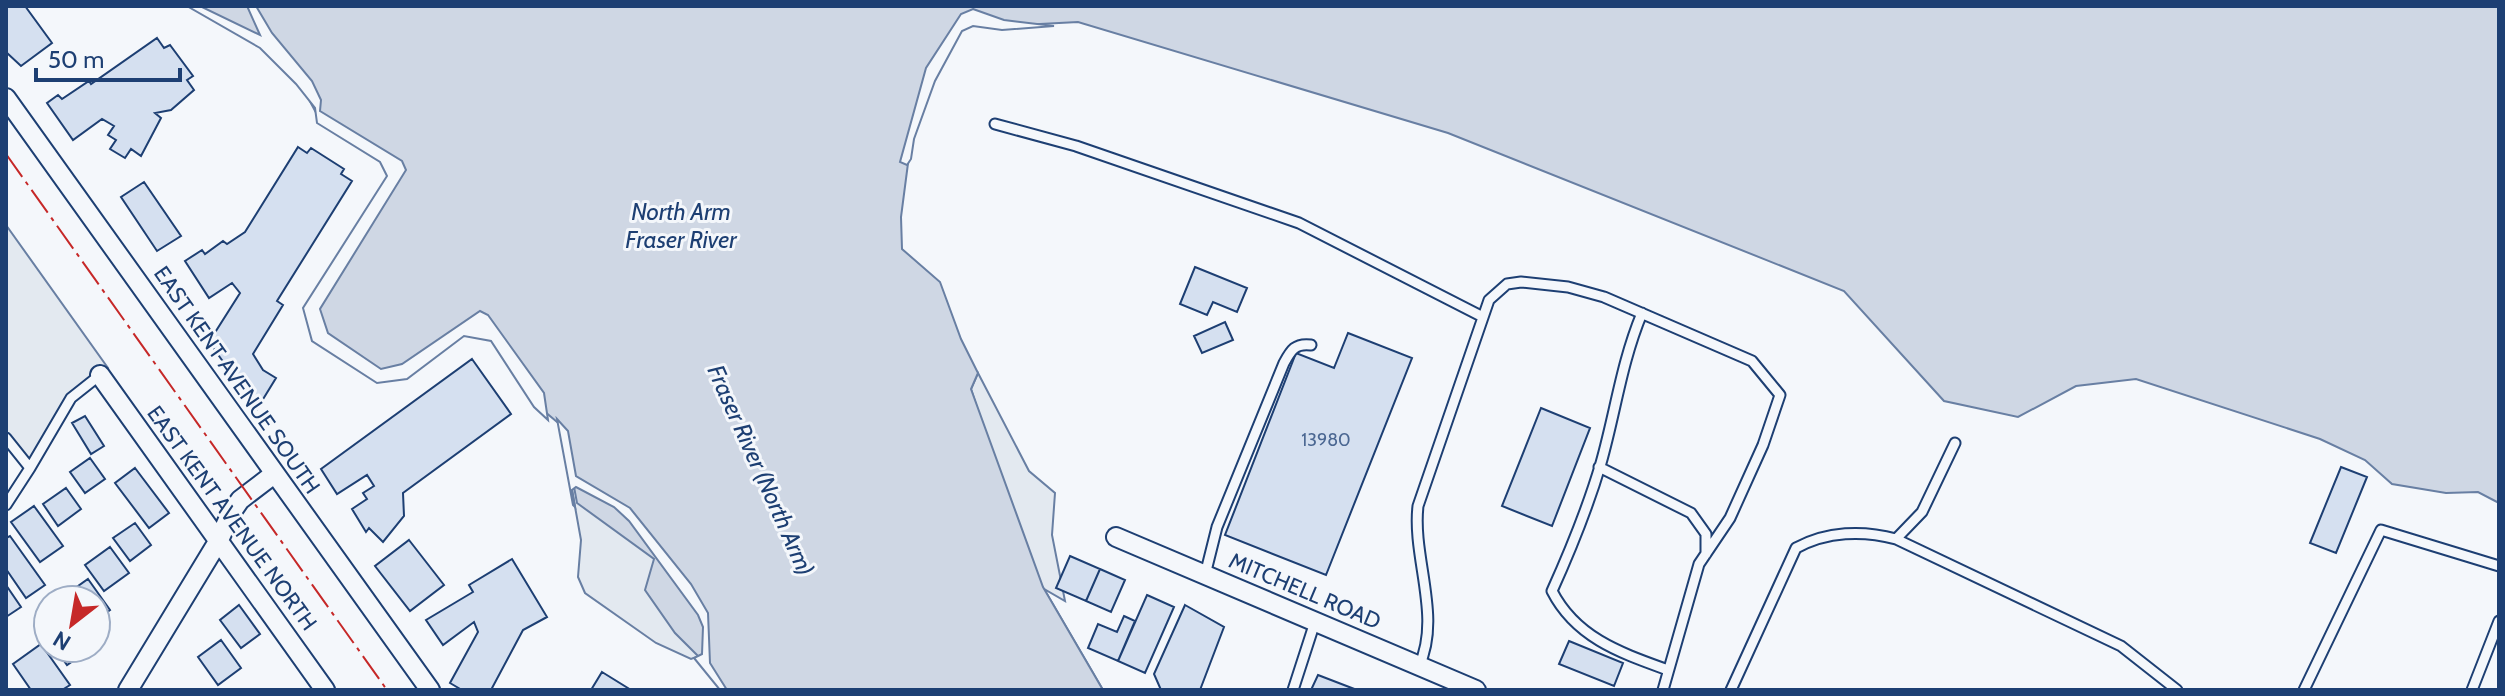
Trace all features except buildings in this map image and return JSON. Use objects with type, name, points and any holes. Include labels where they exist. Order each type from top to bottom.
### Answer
[{"type":"street","name":"EAST KENT AVENUE SOUTH","points":[[6,98],[430,690]]},
{"type":"street","name":"EAST KENT AVENUE NORTH","points":[[100,375],[325,690]]},
{"type":"street","points":[[128,690],[240,500],[274,474]]},
{"type":"street","name":"MITCHELL ROAD","points":[[1116,537],[1476,690]]},
{"type":"lane","points":[[995,124],[1076,146],[1299,223],[1481,316]]},
{"type":"lane","points":[[1419,666],[1429,632],[1416,527],[1418,506],[1481,316],[1496,292],[1507,284],[1521,282],[1568,287],[1642,313],[1752,361],[1780,395],[1763,445],[1730,518],[1699,564],[1663,690]]},
{"type":"lane","points":[[1642,313],[1624,356],[1599,467],[1572,546],[1552,591],[1561,610],[1586,633],[1615,651],[1668,670]]},
{"type":"lane","points":[[1205,575],[1217,527],[1284,363],[1292,348],[1301,343],[1311,345]]},
{"type":"lane","points":[[6,505],[71,398],[100,375]]},
{"type":"lane","points":[[6,438],[30,468]]},
{"type":"lane","points":[[1896,539],[1922,512],[1955,443]]},
{"type":"lane","points":[[1599,467],[1691,513],[1706,534],[1706,554]]},
{"type":"lane","points":[[2304,690],[2381,530],[2499,566]]},
{"type":"lane","points":[[1731,690],[1796,548],[1829,536],[1869,531],[1896,539],[2121,646],[2177,690]]},
{"type":"lane","points":[[2472,690],[2499,621]]},
{"type":"lane","points":[[1293,690],[1315,622]]},
{"type":"shaded area","points":[[6,225],[108,368],[77,390],[30,468],[6,438]]},
{"type":"shaded area","points":[[978,373],[1029,471],[1055,493],[1052,535],[1065,601],[1044,589],[1103,690],[1068,690],[971,389]]},
{"type":"shaded area","points":[[576,486],[663,565],[702,655],[691,659],[656,643],[585,593],[578,577],[581,540],[572,490]]},
{"type":"water","name":"North Arm Fraser River","points":[[191,6],[2499,6],[2499,503],[2478,492],[2446,493],[2392,484],[2365,460],[2320,439],[2136,379],[2076,386],[2018,417],[1944,401],[1844,291],[1448,133],[1078,22],[1002,26],[972,21],[959,28],[931,79],[910,148],[901,217],[902,249],[940,282],[961,339],[978,373],[971,389],[1043,587],[1103,690],[725,690],[707,665],[675,633],[645,590],[654,559],[577,503],[563,427],[537,405],[493,337],[463,332],[377,379],[315,339],[306,310],[391,176],[383,159],[320,120],[299,81],[262,45]]},
{"type":"pier","points":[[187,6],[200,6],[260,35],[247,6],[256,6],[272,33],[312,81],[321,100],[320,111],[402,161],[406,170],[320,309],[328,333],[381,369],[402,364],[480,311],[488,315],[544,393],[548,420],[534,407],[491,341],[464,336],[407,379],[377,383],[312,341],[303,308],[387,176],[380,162],[317,123],[315,108],[260,48]]},
{"type":"pier","points":[[973,9],[1004,20],[1054,26],[1002,30],[973,26],[962,31],[935,81],[914,139],[911,159],[907,165],[900,162],[926,68],[961,14]]},
{"type":"pier","points":[[557,419],[568,431],[576,476],[630,508],[691,584],[708,613],[710,663],[727,690],[720,690],[694,658],[702,654],[703,627],[698,615],[629,521],[614,507],[576,487],[572,490],[575,507],[573,505]]},
{"type":"power","points":[[6,154],[387,690]]},
{"type":"water label","name":"Fraser River (North Arm)","points":[[761,470]]}]
